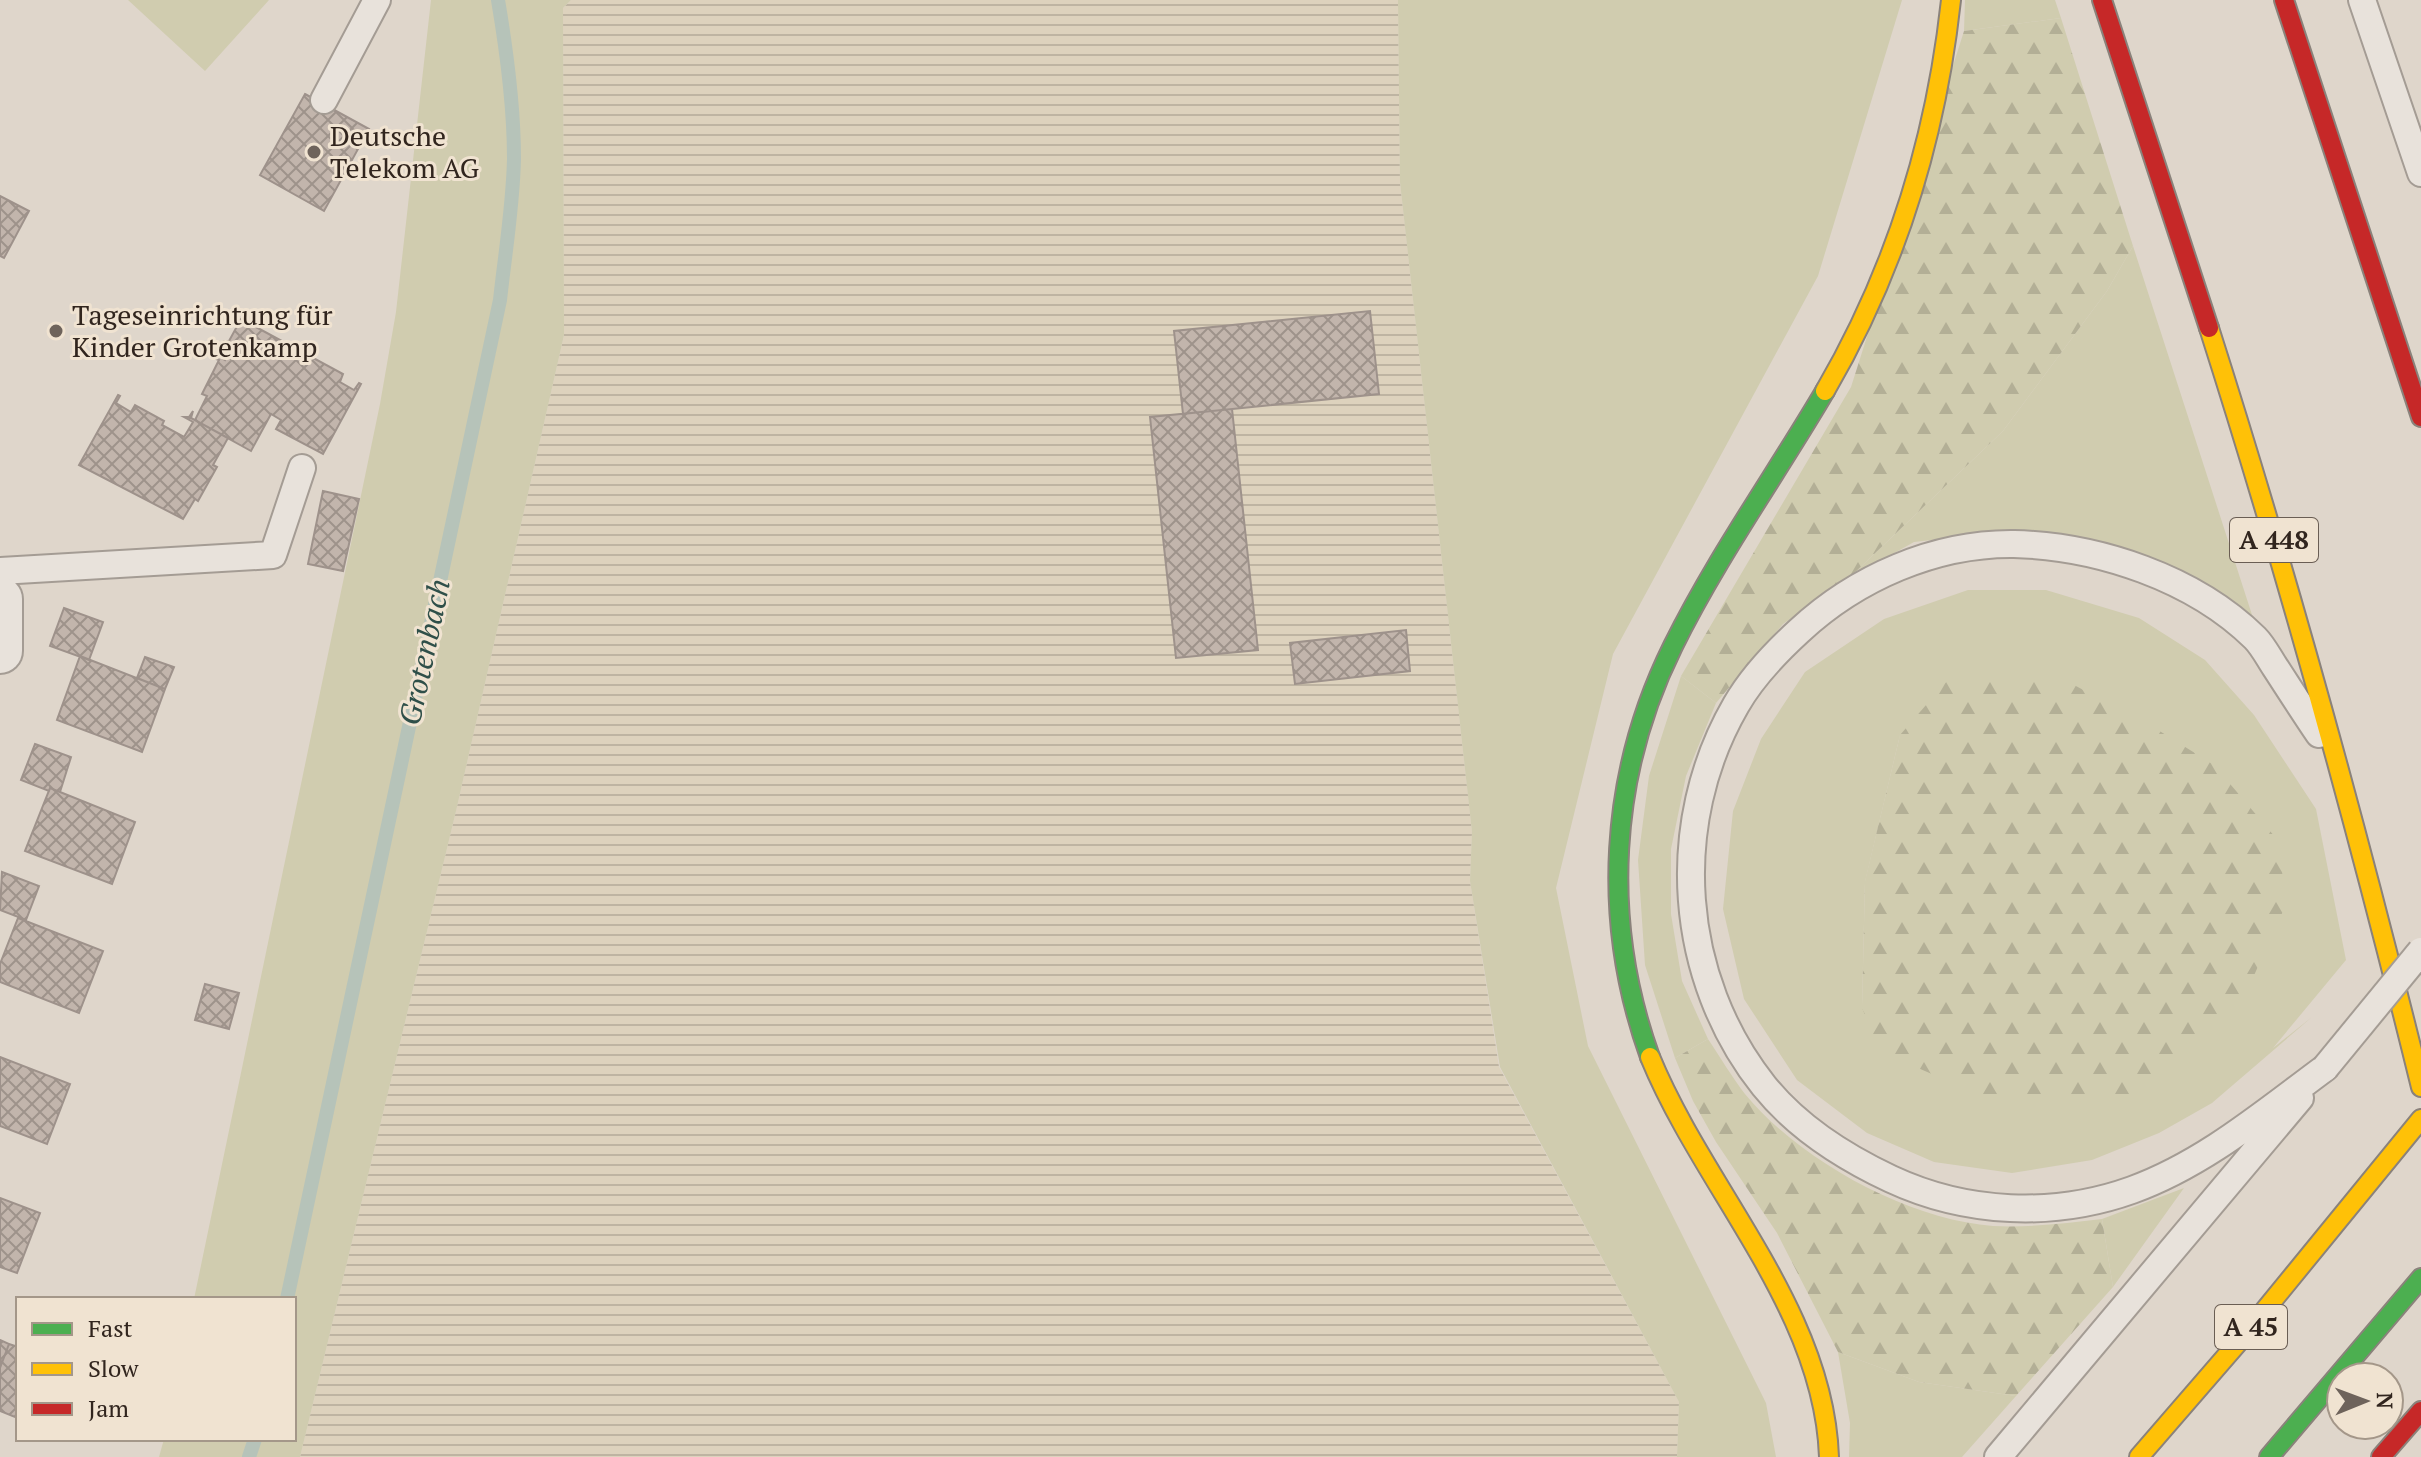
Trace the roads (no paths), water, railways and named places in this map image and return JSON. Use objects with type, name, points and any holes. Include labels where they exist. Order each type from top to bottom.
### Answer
[{"type":"highway","points":[[1829,1457],[1820,1395],[1804,1340],[1778,1283],[1679,1120],[1651,1059],[1629,987],[1618,917],[1618,837],[1631,760],[1643,717],[1670,652],[1710,575],[1844,358],[1885,269],[1913,191],[1932,114],[1951,0]]},
{"type":"highway","name":"A 448","points":[[2102,0],[2234,411],[2340,767],[2421,1087]]},
{"type":"highway","points":[[2284,0],[2421,417]]},
{"type":"highway","name":"A 45","points":[[2139,1457],[2242,1338],[2421,1119]]},
{"type":"highway","points":[[2269,1457],[2421,1278]]},
{"type":"highway","points":[[2381,1457],[2419,1413]]},
{"type":"street","points":[[0,599],[0,651]]},
{"type":"lane","points":[[324,100],[377,0]]},
{"type":"lane","points":[[2362,0],[2421,173]]},
{"type":"lane","points":[[2374,0],[2380,52]]},
{"type":"lane","points":[[0,571],[273,555],[302,468]]},
{"type":"lane","points":[[2325,1068],[2213,1150],[2134,1189],[2098,1200],[2053,1208],[2015,1210],[1940,1198],[1862,1165],[1797,1120],[1766,1088],[1723,1021],[1709,983],[1693,928],[1689,890],[1690,855],[1696,810],[1720,734],[1737,701],[1760,670],[1788,641],[1820,611],[1896,568],[1937,554],[1995,544],[2051,545],[2116,558],[2169,581],[2218,609],[2258,640],[2340,767]]},
{"type":"lane","points":[[1998,1457],[2421,951]]},
{"type":"waterway","name":"Grotenbach","points":[[287,1297],[500,300],[514,159],[509,79],[498,0]]},
{"type":"waterway","name":"Grotenbach","points":[[249,1457],[254,1441]]},
{"type":"place","name":"Deutsche Telekom AG","points":[[314,152]]},
{"type":"place","name":"Tageseinrichtung für Kinder Grotenkamp","points":[[56,331]]}]
